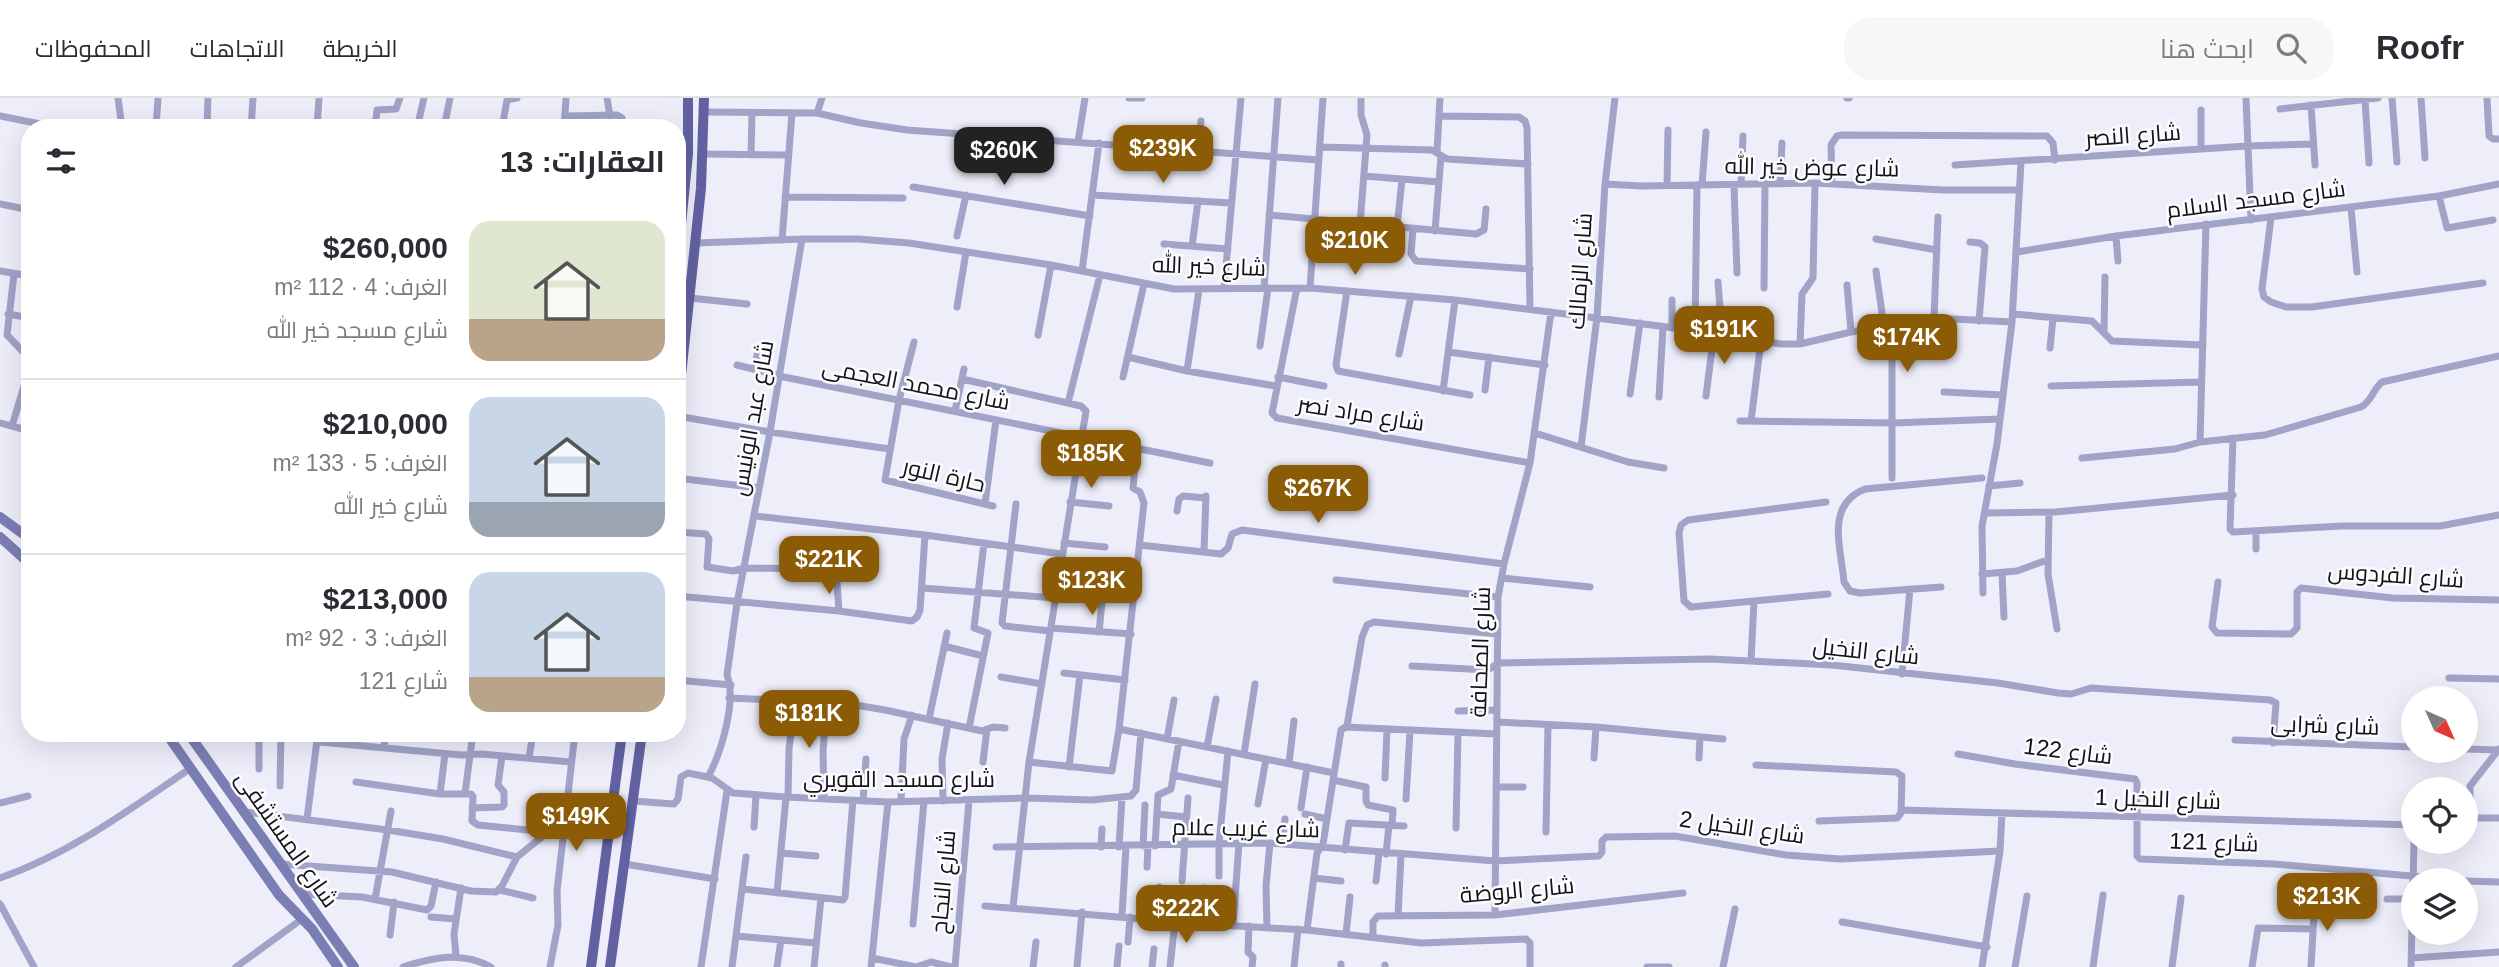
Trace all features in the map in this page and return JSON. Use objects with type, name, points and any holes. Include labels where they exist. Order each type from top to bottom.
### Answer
[{"type":"main road","points":[[686,170],[688,98]]},
{"type":"main road","points":[[686,334],[703,154],[704,98]]},
{"type":"main road","points":[[591,967],[621,742]]},
{"type":"main road","points":[[610,967],[641,742]]},
{"type":"street","points":[[118,98],[121,119]]},
{"type":"street","points":[[157,119],[158,98]]},
{"type":"street","points":[[207,119],[208,98]]},
{"type":"street","points":[[252,119],[253,98]]},
{"type":"street","points":[[318,119],[319,98]]},
{"type":"street","points":[[376,119],[377,110],[396,109],[400,98]]},
{"type":"street","points":[[419,119],[424,98]]},
{"type":"street","points":[[445,119],[450,98]]},
{"type":"street","points":[[503,119],[506,102],[510,98],[517,98]]},
{"type":"street","points":[[566,98],[566,119]]},
{"type":"street","points":[[607,98],[610,116]]},
{"type":"street","points":[[817,113],[821,98]]},
{"type":"street","points":[[1078,142],[1085,98]]},
{"type":"street","points":[[1224,289],[1241,98]]},
{"type":"street","points":[[1260,346],[1278,98]]},
{"type":"street","points":[[1310,288],[1323,98]]},
{"type":"street","points":[[1360,224],[1367,148],[1367,135],[1361,115],[1362,98]]},
{"type":"street","points":[[1435,231],[1439,182],[1440,98]]},
{"type":"street","name":"شارع الزمالك","points":[[1581,447],[1597,317],[1605,184],[1615,98]]},
{"type":"street","points":[[2246,98],[2251,220]]},
{"type":"street","points":[[2280,109],[2314,103],[2378,98]]},
{"type":"street","points":[[2392,98],[2397,162]]},
{"type":"street","points":[[2421,98],[2425,158]]},
{"type":"street","points":[[2487,98],[2488,136],[2499,138]]},
{"type":"street","points":[[2365,99],[2369,163]]},
{"type":"street","points":[[2314,103],[2315,165]]},
{"type":"street","points":[[2201,110],[2201,149]]},
{"type":"street","points":[[704,112],[817,113],[907,130],[1319,160]]},
{"type":"street","points":[[751,155],[752,113]]},
{"type":"street","points":[[782,240],[792,113]]},
{"type":"street","points":[[0,116],[21,120]]},
{"type":"street","points":[[566,116],[621,116],[622,119]]},
{"type":"street","points":[[1439,117],[1522,118],[1527,128],[1530,309]]},
{"type":"street","points":[[1198,151],[1201,121]]},
{"type":"street","points":[[1667,185],[1668,130]]},
{"type":"street","points":[[1695,331],[1700,185],[1706,132]]},
{"type":"street","points":[[1832,183],[1831,145],[1837,136],[1842,135],[2047,136],[2053,143],[2055,160]]},
{"type":"street","points":[[1737,273],[1737,184],[1743,136]]},
{"type":"street","points":[[1033,165],[1035,139]]},
{"type":"street","points":[[1780,184],[1782,143]]},
{"type":"street","points":[[1082,271],[1099,144]]},
{"type":"street","name":"شارع النصر","points":[[1955,165],[2313,144]]},
{"type":"street","points":[[1320,146],[1439,154],[1447,159],[1528,164]]},
{"type":"street","points":[[703,154],[788,155]]},
{"type":"street","points":[[1983,593],[1982,526],[2013,318],[2021,162]]},
{"type":"street","points":[[1364,176],[1439,182]]},
{"type":"street","points":[[1397,228],[1402,179]]},
{"type":"street","points":[[1800,344],[1802,294],[1813,278],[1815,183]]},
{"type":"street","name":"شارع عوض خير الله","points":[[1605,184],[1832,183],[1943,190],[2018,190]]},
{"type":"street","points":[[1764,288],[1765,184]]},
{"type":"street","name":"شارع مسجد السلام","points":[[2017,251],[2206,224],[2440,196],[2499,184]]},
{"type":"street","points":[[913,187],[1090,216]]},
{"type":"street","points":[[957,236],[966,195]]},
{"type":"street","points":[[1092,195],[1231,203]]},
{"type":"street","points":[[2440,196],[2447,228],[2493,220]]},
{"type":"street","points":[[785,197],[903,198]]},
{"type":"street","points":[[1192,246],[1198,201]]},
{"type":"street","points":[[0,204],[21,208]]},
{"type":"street","points":[[2351,208],[2357,272]]},
{"type":"street","points":[[1269,215],[1397,228],[1481,233],[1485,228],[1486,209]]},
{"type":"street","points":[[1934,318],[1938,216]]},
{"type":"street","points":[[2271,218],[2262,289],[2264,297],[2279,305],[2312,307],[2483,283]]},
{"type":"street","points":[[2200,442],[2206,224]]},
{"type":"street","points":[[1377,257],[1380,226]]},
{"type":"street","points":[[1413,229],[1411,254],[1416,261],[1530,269]]},
{"type":"street","points":[[2116,236],[2118,261]]},
{"type":"street","name":"شارع خير الله","points":[[696,243],[802,239],[883,241],[1051,265],[1174,289],[1310,288],[1411,296],[1597,317],[1782,344],[1800,344],[1934,318],[1979,321],[2053,318],[2092,321],[2112,341],[2203,345]]},
{"type":"street","name":"شارع عبد الونيس","points":[[708,777],[721,750],[731,685],[727,675],[737,603],[771,432],[802,239]]},
{"type":"street","points":[[1876,239],[1937,250]]},
{"type":"street","points":[[1970,242],[1983,244],[1986,253],[1979,321]]},
{"type":"street","points":[[1164,244],[1228,248]]},
{"type":"street","points":[[957,307],[966,252]]},
{"type":"street","points":[[1038,335],[1051,265]]},
{"type":"street","points":[[0,271],[21,275]]},
{"type":"street","points":[[1876,271],[1888,326],[1893,423],[1892,478]]},
{"type":"street","points":[[14,274],[6,330],[9,339],[21,350]]},
{"type":"street","points":[[1068,403],[1100,275]]},
{"type":"street","points":[[2104,332],[2105,277]]},
{"type":"street","points":[[1706,396],[1718,334],[1718,282]]},
{"type":"street","points":[[1124,377],[1144,284]]},
{"type":"street","points":[[1847,285],[1851,332]]},
{"type":"street","name":"شارع مراد نصر","points":[[1297,288],[1272,413],[1281,419],[1531,463]]},
{"type":"street","points":[[1188,371],[1199,290]]},
{"type":"street","points":[[1347,291],[1336,365],[1338,371],[1470,396]]},
{"type":"street","points":[[1399,354],[1411,296]]},
{"type":"street","points":[[690,298],[747,304]]},
{"type":"street","points":[[1443,391],[1455,300]]},
{"type":"street","points":[[1659,397],[1672,300]]},
{"type":"street","name":"شارع الصحافة","points":[[1495,915],[1498,597],[1531,463],[1551,312]]},
{"type":"street","points":[[8,314],[21,316]]},
{"type":"street","points":[[2050,348],[2053,318]]},
{"type":"street","points":[[1630,394],[1640,323]]},
{"type":"street","points":[[1751,421],[1761,341]]},
{"type":"street","name":"حارة النور","points":[[914,342],[884,478],[886,481],[989,505],[996,420]]},
{"type":"street","points":[[754,369],[758,351]]},
{"type":"street","points":[[1448,352],[1545,365]]},
{"type":"street","points":[[2081,458],[2175,449],[2200,442],[2265,435],[2361,407],[2382,382],[2499,356]]},
{"type":"street","points":[[1128,357],[1188,371],[1324,386]]},
{"type":"street","points":[[1485,390],[1489,357]]},
{"type":"street","name":"شارع محمد العجمى","points":[[737,365],[1210,463]]},
{"type":"street","points":[[955,411],[964,369]]},
{"type":"street","points":[[962,379],[1080,406],[1086,411],[1096,413]]},
{"type":"street","points":[[2051,386],[2201,382]]},
{"type":"street","points":[[1944,392],[2002,395]]},
{"type":"street","points":[[12,426],[21,396]]},
{"type":"street","points":[[1013,906],[1029,762],[1086,411]]},
{"type":"street","points":[[686,416],[771,432],[890,449]]},
{"type":"street","points":[[1740,421],[1893,423],[2000,419]]},
{"type":"street","points":[[0,424],[21,428]]},
{"type":"street","points":[[1535,433],[1628,462],[1664,468]]},
{"type":"street","points":[[2232,438],[2231,530],[2256,532],[2342,526],[2440,526],[2499,515]]},
{"type":"street","points":[[1029,762],[1112,771],[1125,680],[1144,503],[1140,492],[1133,487],[1137,447]]},
{"type":"street","points":[[1941,587],[1860,593],[1850,590],[1847,587],[1839,524],[1842,506],[1848,498],[1865,489],[1982,478]]},
{"type":"street","points":[[686,479],[759,488]]},
{"type":"street","points":[[1989,486],[2020,483]]},
{"type":"street","points":[[1984,513],[2049,512],[2233,495]]},
{"type":"street","points":[[1177,511],[1183,496],[1206,497],[1203,551]]},
{"type":"street","points":[[1070,502],[1109,506]]},
{"type":"street","points":[[1826,502],[1688,520],[1681,525],[1679,533],[1686,604],[1694,607],[1828,594]]},
{"type":"street","points":[[1016,504],[1002,621],[1004,625],[1130,634]]},
{"type":"street","points":[[2049,512],[2047,560],[2057,629]]},
{"type":"street","points":[[755,516],[1062,554]]},
{"type":"street","points":[[0,517],[21,533]]},
{"type":"street","points":[[1140,545],[1223,553],[1228,548],[1232,534],[1242,530],[1504,564]]},
{"type":"street","points":[[686,532],[708,536],[706,566],[733,571],[744,568],[845,569]]},
{"type":"street","points":[[2256,532],[2256,549]]},
{"type":"street","points":[[686,597],[839,611],[912,621],[919,614],[925,535]]},
{"type":"street","points":[[0,537],[21,556]]},
{"type":"street","points":[[969,728],[988,634],[987,631],[974,629],[984,543]]},
{"type":"street","points":[[1064,543],[1105,547]]},
{"type":"street","points":[[1982,574],[2017,571],[2047,560]]},
{"type":"street","points":[[836,569],[839,611]]},
{"type":"street","points":[[2002,573],[2004,617]]},
{"type":"street","points":[[1502,578],[1590,587]]},
{"type":"street","points":[[1336,580],[1498,597]]},
{"type":"street","name":"شارع الفردوس","points":[[2218,582],[2212,627],[2217,633],[2291,634],[2297,628],[2297,592],[2301,588],[2393,598],[2499,600]]},
{"type":"street","points":[[922,588],[1055,598]]},
{"type":"street","points":[[1902,674],[1910,589]]},
{"type":"street","points":[[1100,632],[1103,593]]},
{"type":"street","points":[[1751,661],[1754,601]]},
{"type":"street","points":[[1346,727],[1362,637],[1367,625],[1374,622],[1498,634]]},
{"type":"street","points":[[929,719],[947,633]]},
{"type":"street","points":[[944,646],[984,656]]},
{"type":"street","name":"شارع النخيل","points":[[1412,666],[1488,670],[1498,663],[1710,659],[1832,665],[1998,683],[2071,694],[2091,688],[2270,700],[2276,703],[2273,743]]},
{"type":"street","points":[[1064,673],[1125,680]]},
{"type":"street","points":[[1069,767],[1080,675]]},
{"type":"street","points":[[1001,677],[1042,684]]},
{"type":"street","points":[[2449,678],[2499,678]]},
{"type":"street","points":[[686,681],[731,685]]},
{"type":"street","points":[[1244,754],[1255,684]]},
{"type":"street","points":[[729,698],[843,703],[982,731],[993,727],[1005,728]]},
{"type":"street","points":[[1207,747],[1216,699]]},
{"type":"street","points":[[1167,739],[1174,700]]},
{"type":"street","points":[[777,893],[794,701]]},
{"type":"street","points":[[824,799],[823,751],[827,703]]},
{"type":"street","points":[[1458,711],[1497,710]]},
{"type":"street","points":[[901,802],[904,739],[912,715]]},
{"type":"street","points":[[1289,763],[1294,721]]},
{"type":"street","points":[[1497,722],[1596,727],[1723,739]]},
{"type":"street","points":[[943,801],[942,759],[948,723]]},
{"type":"street","points":[[1546,832],[1548,725]]},
{"type":"street","points":[[1294,967],[1317,853],[1322,848],[1341,730],[1346,727],[1497,734]]},
{"type":"street","points":[[1594,758],[1596,727]]},
{"type":"street","points":[[983,762],[987,729]]},
{"type":"street","points":[[1119,729],[1307,767],[1366,787],[1368,805],[1393,810],[1376,881]]},
{"type":"street","points":[[1385,778],[1387,730]]},
{"type":"street","points":[[1406,799],[1410,731]]},
{"type":"street","points":[[1128,942],[1122,797],[1131,796],[1136,790],[1140,733]]},
{"type":"street","points":[[1456,828],[1458,733]]},
{"type":"street","points":[[1699,758],[1700,737]]},
{"type":"street","name":"شارع شرابى","points":[[2235,740],[2401,747]]},
{"type":"street","points":[[1147,867],[1158,795],[1170,792],[1179,741]]},
{"type":"street","name":"شارع المستشفى","points":[[172,742],[279,895],[302,919],[338,967]]},
{"type":"street","name":"شارع المستشفى","points":[[195,742],[354,967]]},
{"type":"street","points":[[259,742],[259,769]]},
{"type":"street","points":[[280,786],[281,742]]},
{"type":"street","points":[[307,819],[316,742]]},
{"type":"street","points":[[320,742],[570,762]]},
{"type":"street","points":[[384,742],[384,748]]},
{"type":"street","points":[[465,793],[472,742]]},
{"type":"street","points":[[529,758],[532,742]]},
{"type":"street","points":[[550,967],[558,925],[557,891],[573,742]]},
{"type":"street","points":[[2478,750],[2497,752]]},
{"type":"street","points":[[1219,876],[1223,785],[1228,751]]},
{"type":"street","points":[[2477,777],[2497,752]]},
{"type":"street","points":[[440,794],[444,754]]},
{"type":"street","name":"شارع 122","points":[[1958,754],[2133,779],[2137,783],[2138,818]]},
{"type":"street","points":[[472,808],[504,805],[503,792],[498,785],[502,756]]},
{"type":"street","points":[[863,801],[866,759]]},
{"type":"street","points":[[1258,804],[1266,759]]},
{"type":"street","points":[[1756,765],[1896,772],[1902,778],[1902,810]]},
{"type":"street","points":[[1307,767],[1303,811],[1327,819]]},
{"type":"street","points":[[0,878],[46,859],[83,839],[191,768]]},
{"type":"street","points":[[633,800],[674,804],[678,799],[683,774],[708,777]]},
{"type":"street","points":[[1173,775],[1223,785]]},
{"type":"street","name":"شارع مسجد القويري","points":[[708,777],[733,793],[863,801],[1026,798],[1092,800],[1122,797]]},
{"type":"street","points":[[356,782],[440,794],[473,795],[472,821],[478,825],[548,832]]},
{"type":"street","points":[[1496,787],[1523,787]]},
{"type":"street","points":[[701,967],[727,790]]},
{"type":"street","points":[[754,827],[756,795]]},
{"type":"street","points":[[0,803],[28,796]]},
{"type":"street","points":[[1182,881],[1188,798]]},
{"type":"street","points":[[743,889],[839,900],[845,897],[853,800]]},
{"type":"street","points":[[913,924],[924,801]]},
{"type":"street","name":"شارع النجاح","points":[[953,967],[969,801]]},
{"type":"street","points":[[888,802],[871,963],[916,967],[931,962],[953,967]]},
{"type":"street","points":[[1146,805],[1149,846]]},
{"type":"street","name":"شارع النخيل 1","points":[[1819,821],[1895,819],[1900,816],[1902,810],[2401,825]]},
{"type":"street","points":[[375,899],[391,811]]},
{"type":"street","points":[[246,812],[443,839],[517,857]]},
{"type":"street","points":[[1982,967],[2000,851],[2002,813]]},
{"type":"street","points":[[1157,814],[1186,817]]},
{"type":"street","points":[[566,816],[612,818]]},
{"type":"street","name":"شارع 121","points":[[2138,818],[2137,856],[2140,859],[2274,864],[2401,873]]},
{"type":"street","points":[[2478,818],[2499,818]]},
{"type":"street","points":[[1282,844],[1285,819]]},
{"type":"street","points":[[1345,850],[1349,822],[1404,826]]},
{"type":"street","points":[[500,890],[517,857],[548,832],[565,826]]},
{"type":"street","points":[[1101,847],[1102,829]]},
{"type":"street","name":"شارع النخيل 2","points":[[1495,861],[1599,856],[1603,838],[1620,837],[1675,836],[1786,855],[1840,859],[2000,851]]},
{"type":"street","points":[[1233,926],[1239,843]]},
{"type":"street","points":[[1267,928],[1266,886],[1270,843]]},
{"type":"street","name":"شارع غريب علام","points":[[996,847],[1270,843],[1495,861]]},
{"type":"street","points":[[251,855],[268,844]]},
{"type":"street","points":[[781,853],[816,856]]},
{"type":"street","points":[[1398,916],[1401,855]]},
{"type":"street","points":[[732,967],[746,858]]},
{"type":"street","points":[[625,863],[715,878]]},
{"type":"street","points":[[281,864],[381,871],[461,888],[491,893],[500,890],[533,898]]},
{"type":"street","points":[[1314,878],[1341,881]]},
{"type":"street","points":[[301,894],[375,899],[427,910],[436,882]]},
{"type":"street","points":[[2478,882],[2499,883]]},
{"type":"street","points":[[1157,919],[1158,887]]},
{"type":"street","points":[[456,956],[455,919],[461,888]]},
{"type":"street","points":[[1202,924],[1205,888]]},
{"type":"street","name":"شارع الروضة","points":[[1373,937],[1375,918],[1495,915],[1683,893]]},
{"type":"street","points":[[2093,967],[2103,895]]},
{"type":"street","points":[[2015,967],[2026,896]]},
{"type":"street","points":[[1346,934],[1350,897]]},
{"type":"street","points":[[2311,967],[2315,897]]},
{"type":"street","points":[[814,967],[821,898]]},
{"type":"street","points":[[2172,967],[2181,898]]},
{"type":"street","points":[[2387,899],[2401,899]]},
{"type":"street","points":[[390,935],[394,902]]},
{"type":"street","points":[[0,904],[34,967]]},
{"type":"street","points":[[985,906],[1013,906],[1202,924],[1302,930],[1421,943],[1526,939],[1530,943],[1530,967]]},
{"type":"street","points":[[1723,967],[1735,909]]},
{"type":"street","points":[[1077,967],[1082,912]]},
{"type":"street","points":[[431,917],[455,919]]},
{"type":"street","points":[[236,967],[302,919]]},
{"type":"street","points":[[1170,967],[1175,921]]},
{"type":"street","points":[[1842,922],[1987,947]]},
{"type":"street","points":[[1249,926],[1248,952],[1252,957],[1252,967]]},
{"type":"street","points":[[2252,967],[2258,928],[2313,929]]},
{"type":"street","points":[[736,936],[816,943]]},
{"type":"street","points":[[777,967],[781,940]]},
{"type":"street","points":[[1033,967],[1036,942]]},
{"type":"street","points":[[2412,945],[2412,963],[2499,952]]},
{"type":"street","points":[[1116,967],[1119,946]]},
{"type":"street","points":[[1152,967],[1154,949]]},
{"type":"street","points":[[403,967],[431,959],[456,956],[477,959],[491,967]]},
{"type":"street","points":[[1647,967],[1669,967]]}]
